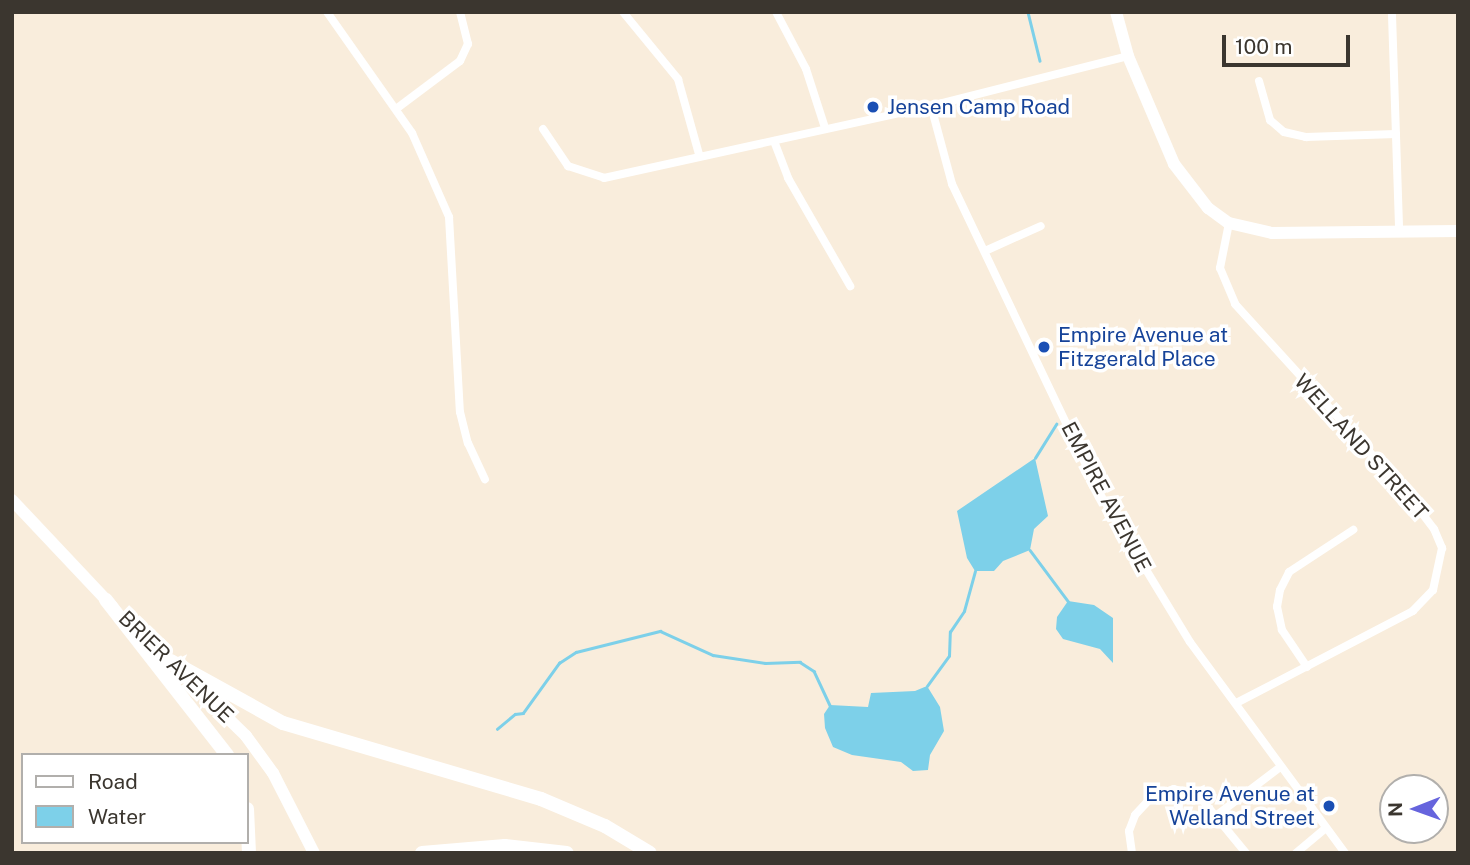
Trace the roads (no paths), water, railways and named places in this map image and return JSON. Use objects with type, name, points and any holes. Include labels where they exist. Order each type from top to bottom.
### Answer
[{"type":"highway","points":[[106,600],[225,753]]},
{"type":"highway","points":[[171,661],[282,723],[541,799],[605,826],[650,853]]},
{"type":"highway","points":[[248,830],[249,853]]},
{"type":"highway","points":[[422,853],[505,846],[567,853]]},
{"type":"main road","points":[[1116,12],[1128,56],[1174,164],[1208,208],[1229,223],[1272,233],[1451,231],[1458,225]]},
{"type":"main road","points":[[1451,231],[1458,238]]},
{"type":"main road","name":"BRIER AVENUE","points":[[12,500],[106,600],[246,736],[273,773],[314,853]]},
{"type":"street","points":[[327,12],[396,109],[449,216],[460,412],[468,443],[485,479]]},
{"type":"street","points":[[396,109],[460,61],[468,44],[460,12]]},
{"type":"street","points":[[623,12],[678,79],[699,154]]},
{"type":"street","points":[[776,12],[806,69],[825,128]]},
{"type":"street","points":[[1392,15],[1399,232]]},
{"type":"street","points":[[543,129],[568,166],[592,177],[619,175],[699,154],[774,141],[931,106],[1128,56]]},
{"type":"street","points":[[1259,81],[1270,120],[1284,132],[1306,137],[1396,134]]},
{"type":"street","name":"EMPIRE AVENUE","points":[[931,106],[952,184],[1100,494],[1190,642],[1236,703],[1279,768],[1345,853]]},
{"type":"street","points":[[774,141],[789,178],[850,286]]},
{"type":"street","name":"WELLAND STREET","points":[[1229,223],[1220,268],[1231,298],[1405,492],[1434,529],[1441,548],[1440,570],[1424,601],[1307,667],[1236,703]]},
{"type":"street","points":[[985,251],[1041,226]]},
{"type":"street","points":[[1307,667],[1282,630],[1277,607],[1280,590],[1289,572],[1353,530]]},
{"type":"street","points":[[1217,815],[1279,768]]},
{"type":"street","points":[[1132,853],[1129,831],[1135,815],[1161,793],[1187,790],[1217,815],[1246,853]]},
{"type":"street","points":[[1296,853],[1325,829]]},
{"type":"water","points":[[1035,458],[1048,516],[1034,529],[1030,550],[1003,561],[994,571],[975,571],[967,558],[957,511]]},
{"type":"water","points":[[1068,601],[1094,605],[1113,618],[1113,663],[1100,649],[1063,639],[1056,629],[1057,617]]},
{"type":"water","points":[[927,686],[940,707],[944,731],[930,755],[928,770],[913,771],[901,762],[852,755],[833,747],[825,728],[824,714],[830,705],[868,707],[871,693],[915,691]]},
{"type":"waterway","points":[[1028,12],[1040,61]]},
{"type":"waterway","points":[[1035,458],[1056,424]]},
{"type":"waterway","points":[[1030,550],[1068,601]]},
{"type":"waterway","points":[[927,686],[949,656],[950,632],[964,611],[975,571]]},
{"type":"waterway","points":[[497,729],[515,714],[523,713],[559,663],[576,652],[660,631],[713,655],[765,663],[800,662],[814,671],[830,705]]},
{"type":"place","name":"Jensen Camp Road","points":[[873,107]]},
{"type":"place","name":"Empire Avenue at Fitzgerald Place","points":[[1044,347]]},
{"type":"place","name":"Empire Avenue at Welland Street","points":[[1329,806]]}]
